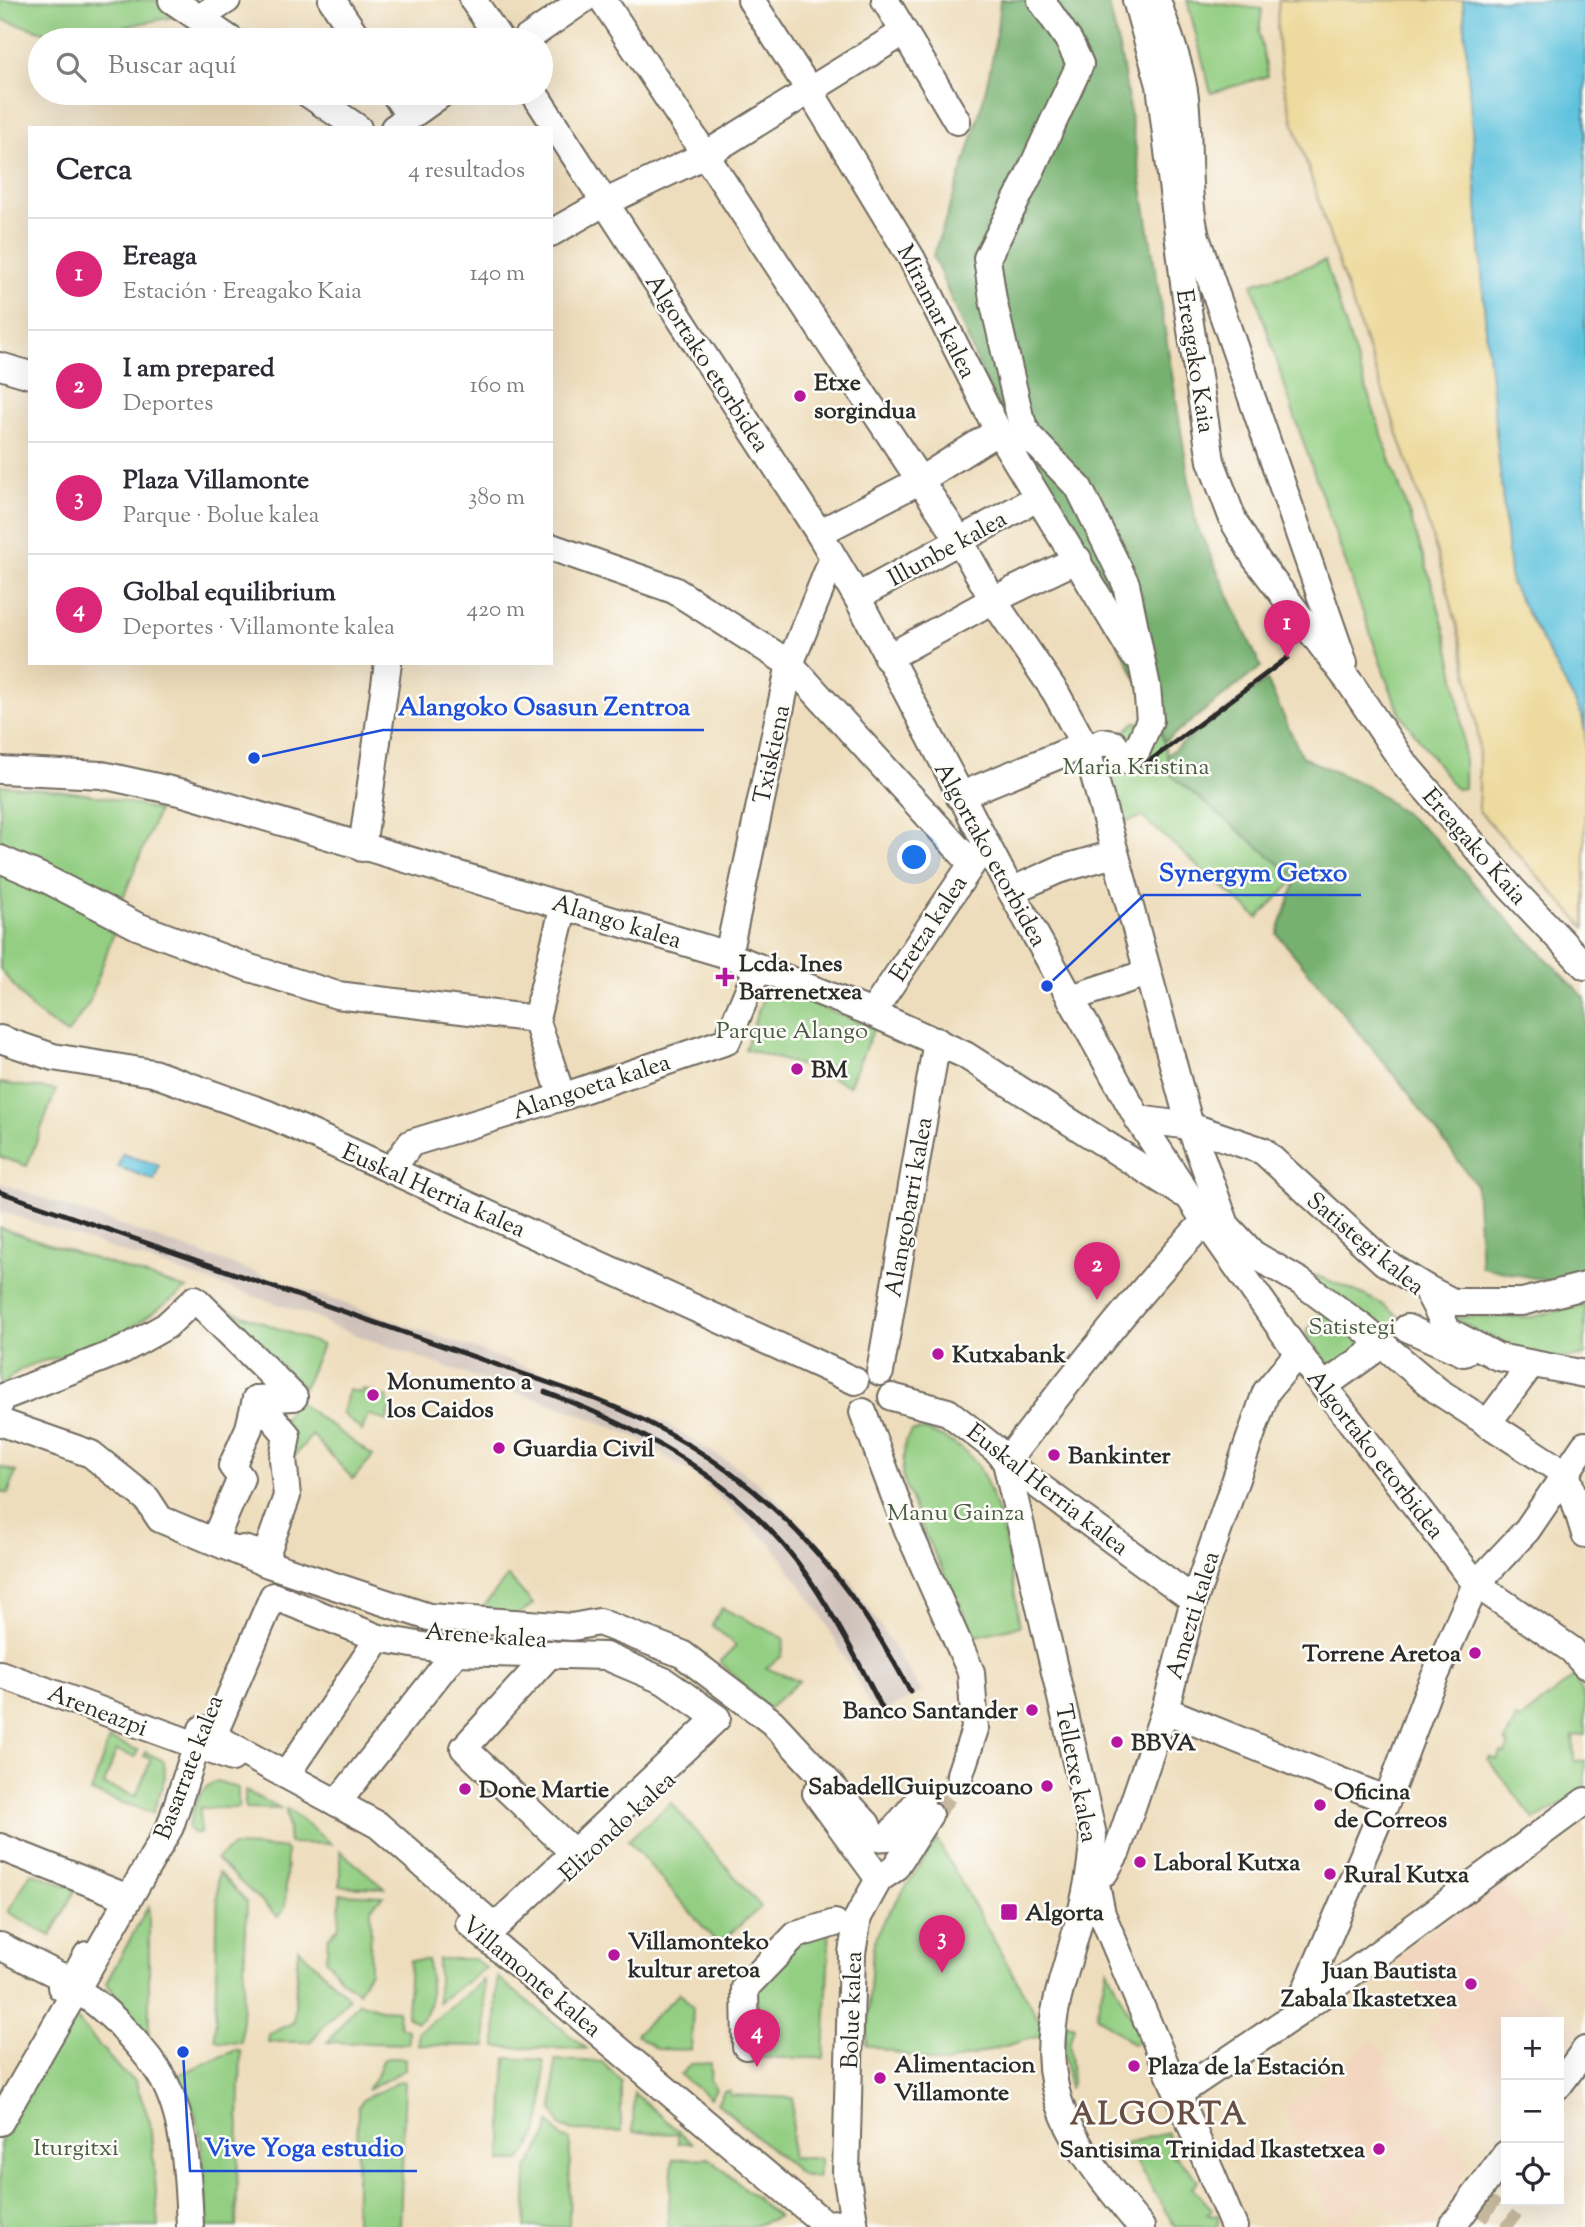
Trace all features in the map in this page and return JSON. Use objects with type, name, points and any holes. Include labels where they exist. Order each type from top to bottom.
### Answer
[{"type":"street","points":[[172,0],[214,28]]},
{"type":"street","points":[[199,18],[227,0]]},
{"type":"street","points":[[332,0],[351,28]]},
{"type":"street","points":[[473,0],[492,28]]},
{"type":"street","points":[[542,28],[583,0]]},
{"type":"street","points":[[603,0],[960,541],[993,600],[1056,693],[1086,748],[1189,1126],[1226,1225],[1253,1254],[1301,1282],[1438,1391],[1567,1475],[1585,1534]]},
{"type":"street","name":"Miramar kalea","points":[[751,0],[912,259],[998,431],[1116,625],[1147,687]]},
{"type":"street","points":[[885,0],[957,121]]},
{"type":"street","points":[[959,796],[1102,742],[1114,744],[1125,760],[1137,750],[1150,720],[1147,687],[1126,584],[1079,488],[1028,435],[1014,397],[993,300],[987,258],[1080,64],[1069,41],[1041,0]]},
{"type":"street","name":"Ereagako Kaia","points":[[1136,0],[1160,85],[1185,291],[1211,461],[1234,522],[1256,559],[1351,684],[1403,762],[1511,888],[1585,966]]},
{"type":"street","name":"Ereagako Kaia","points":[[1157,0],[1185,98],[1188,206],[1196,237],[1351,684]]},
{"type":"street","points":[[553,232],[604,203],[707,154],[904,32]]},
{"type":"street","points":[[324,105],[355,126]]},
{"type":"street","points":[[401,121],[425,105]]},
{"type":"street","name":"Algortako etorbidea","points":[[542,105],[819,533],[857,597],[959,796],[978,854],[1011,891],[1138,1119],[1205,1221],[1298,1353],[1476,1584],[1572,1650],[1585,1665]]},
{"type":"street","points":[[0,366],[28,374]]},
{"type":"street","points":[[819,533],[919,481],[998,431]]},
{"type":"street","name":"Illunbe kalea","points":[[857,597],[1037,498]]},
{"type":"street","points":[[553,548],[674,590],[790,664],[978,854]]},
{"type":"street","name":"Txiskiena","points":[[728,955],[790,664],[833,558]]},
{"type":"street","points":[[887,658],[993,600],[1077,559]]},
{"type":"street","points":[[362,848],[388,665]]},
{"type":"street","name":"Alango kalea","points":[[0,770],[102,775],[184,793],[728,955],[872,1013],[965,1055],[1189,1197]]},
{"type":"street","name":"Eretza kalea","points":[[872,1013],[978,854]]},
{"type":"street","points":[[1011,891],[1058,870],[1114,854]]},
{"type":"street","points":[[0,859],[47,879],[137,926],[250,968],[337,995],[536,1019]]},
{"type":"street","points":[[562,1097],[536,1019],[564,905]]},
{"type":"street","name":"Alangoeta kalea","points":[[391,1170],[411,1143],[562,1097],[727,1041],[758,967]]},
{"type":"street","points":[[1071,998],[1147,973]]},
{"type":"street","name":"Euskal Herria kalea","points":[[0,1039],[53,1057],[153,1073],[268,1114],[855,1381]]},
{"type":"street","name":"Alangobarri kalea","points":[[880,1372],[937,1041]]},
{"type":"street","name":"Satistegi kalea","points":[[1138,1119],[1189,1126],[1262,1152],[1384,1262],[1426,1288],[1448,1331],[1528,1369],[1585,1374]]},
{"type":"street","points":[[1006,1462],[1096,1343],[1205,1221]]},
{"type":"street","points":[[1426,1288],[1453,1302],[1522,1302],[1585,1286]]},
{"type":"street","points":[[0,1404],[3,1397],[123,1350],[166,1326],[195,1299],[294,1397],[256,1399]]},
{"type":"street","points":[[1408,1328],[1493,1365],[1528,1369]]},
{"type":"street","points":[[1324,1386],[1382,1344]]},
{"type":"street","name":"Amezti kalea","points":[[1092,1865],[1105,1872],[1117,1851],[1165,1710],[1194,1600],[1266,1392],[1298,1353]]},
{"type":"street","points":[[1487,1424],[1528,1369]]},
{"type":"street","points":[[863,1412],[884,1408],[892,1397],[889,1380],[880,1372],[866,1372],[855,1381],[852,1395],[863,1412],[904,1521],[971,1672],[975,1729],[960,1774]]},
{"type":"street","name":"Euskal Herria kalea","points":[[892,1397],[948,1412],[999,1452],[1006,1462],[1194,1600]]},
{"type":"street","points":[[214,1541],[241,1478],[232,1466],[249,1428],[256,1399]]},
{"type":"street","points":[[0,1422],[91,1454],[147,1499],[160,1519],[214,1541],[266,1555],[287,1496],[283,1459],[287,1435],[256,1399]]},
{"type":"street","name":"Arene kalea","points":[[0,1439],[87,1471],[113,1489],[138,1515],[161,1532],[386,1623],[433,1635],[506,1642],[592,1642],[667,1664],[742,1711],[808,1783],[879,1879]]},
{"type":"street","points":[[1295,2015],[1387,1800],[1427,1694],[1476,1584],[1527,1530],[1585,1445]]},
{"type":"street","name":"Telletxe kalea","points":[[1006,1462],[1093,1835],[1092,1865],[1054,2012],[1049,2050],[1054,2088],[1088,2162],[1141,2227]]},
{"type":"street","name":"Bolue kalea","points":[[214,1541],[268,1564],[429,1617],[572,1627],[600,1622],[682,1654],[772,1721],[867,1824],[872,1838],[887,1837],[926,1805],[894,1869],[879,1879],[858,1917],[852,1953],[846,2173],[854,2225]]},
{"type":"street","name":"Basarrate kalea","points":[[0,2122],[79,1990],[170,1827],[196,1746],[264,1575]]},
{"type":"street","points":[[273,1596],[379,1638],[456,1652],[606,1656],[664,1681],[717,1718],[495,1927],[377,1825],[213,1736],[273,1596]]},
{"type":"street","points":[[286,1775],[379,1638]]},
{"type":"street","points":[[337,1803],[456,1652]]},
{"type":"street","points":[[550,1654],[464,1748],[574,1853]]},
{"type":"street","name":"Areneazpi","points":[[0,1674],[196,1746]]},
{"type":"street","points":[[0,1691],[180,1757],[155,1825],[121,1895],[78,1971],[66,1979],[0,1946]]},
{"type":"street","points":[[1165,1710],[1387,1800]]},
{"type":"street","name":"Elizondo kalea","points":[[492,1941],[742,1711]]},
{"type":"street","name":"Villamonte kalea","points":[[196,1746],[276,1777],[351,1826],[492,1941],[825,2224],[854,2225]]},
{"type":"street","points":[[1178,2094],[1295,2015],[1585,1801]]},
{"type":"street","points":[[0,1847],[121,1895]]},
{"type":"street","points":[[1092,1865],[1102,1914],[1234,2227]]},
{"type":"street","points":[[746,2046],[745,1989],[796,1935],[835,1923]]},
{"type":"street","points":[[0,1954],[61,1987],[79,1990],[125,2031],[163,2079],[177,2120],[190,2227]]},
{"type":"street","points":[[1563,2080],[1585,2050]]},
{"type":"street","points":[[1452,2227],[1501,2161]]},
{"type":"shaded area","points":[[0,1183],[595,1391],[652,1415],[738,1468],[771,1494],[815,1538],[851,1580],[922,1692],[876,1716],[820,1612],[772,1545],[692,1473],[635,1437],[582,1415],[331,1326],[319,1318],[0,1211]]},
{"type":"shaded area","name":"Juan Bautista Zabala Ikastetxea","points":[[1499,1878],[1533,1923],[1556,1906],[1569,1926],[1508,1973],[1580,2029],[1564,2050],[1564,2017],[1501,2017],[1501,2094],[1499,2093],[1489,2106],[1424,2029],[1440,2017],[1397,1958]]},
{"type":"shaded area","name":"Santisima Trinidad Ikastetxea","points":[[1374,2041],[1390,2062],[1383,2068],[1412,2105],[1419,2100],[1472,2168],[1468,2167],[1458,2182],[1461,2184],[1430,2227],[1416,2227],[1370,2195],[1346,2227],[1332,2227],[1284,2109]]},
{"type":"green space","points":[[0,0],[160,0],[183,15],[118,28],[30,28],[0,19]]},
{"type":"green space","points":[[1000,0],[1108,0],[1122,62],[1196,524],[1261,667],[1164,742],[1159,722],[1001,418],[933,256],[984,98],[997,33]]},
{"type":"green space","points":[[1187,0],[1262,9],[1259,33],[1268,76],[1211,93]]},
{"type":"green space","points":[[1325,261],[1441,618],[1459,702],[1464,788],[1456,789],[1401,715],[1298,427],[1252,284]]},
{"type":"green space","points":[[1267,680],[1302,757],[1370,787],[1433,836],[1481,892],[1585,998],[1585,1271],[1557,1283],[1481,1267],[1476,1185],[1400,1082],[1277,934],[1297,878],[1172,776],[1167,755]]},
{"type":"green space","name":"Maria Kristina","points":[[1135,722],[1159,722],[1172,776],[1297,878],[1258,918],[1142,817],[1116,825],[1095,736],[1123,733]]},
{"type":"green space","points":[[0,785],[100,796],[158,811],[122,901],[0,850]]},
{"type":"green space","points":[[0,870],[120,915],[89,1003],[67,1034],[33,1010],[0,969]]},
{"type":"green space","name":"Parque Alango","points":[[767,986],[874,1028],[849,1086],[813,1069],[745,1049]]},
{"type":"green space","points":[[0,1083],[56,1090],[27,1166],[0,1157]]},
{"type":"green space","points":[[0,1228],[187,1289],[100,1346],[45,1360],[18,1371],[0,1392]]},
{"type":"green space","name":"Satistegi","points":[[1315,1275],[1386,1307],[1408,1326],[1417,1339],[1403,1356],[1375,1349],[1335,1374],[1306,1333],[1323,1309]]},
{"type":"green space","points":[[1585,1305],[1585,1355],[1567,1358],[1532,1355],[1499,1343],[1452,1317],[1532,1317]]},
{"type":"green space","points":[[221,1307],[322,1345],[304,1388]]},
{"type":"green space","points":[[362,1389],[388,1398],[387,1403],[392,1405],[386,1421],[368,1414],[362,1431],[342,1413],[349,1390],[361,1393]]},
{"type":"green space","points":[[298,1402],[373,1456],[353,1479],[312,1435],[291,1460],[283,1422],[292,1403]]},
{"type":"green space","name":"Manu Gainza","points":[[926,1430],[954,1444],[969,1455],[980,1469],[1004,1536],[1020,1626],[976,1636],[921,1527],[902,1475],[905,1441],[912,1431]]},
{"type":"green space","points":[[0,1467],[16,1472],[8,1494],[0,1491]]},
{"type":"green space","points":[[508,1576],[533,1604],[516,1616],[476,1616]]},
{"type":"green space","points":[[722,1608],[784,1638],[782,1656],[766,1668],[799,1681],[768,1709],[720,1662],[736,1646],[712,1625]]},
{"type":"green space","points":[[1575,1676],[1585,1699],[1585,1735],[1573,1736],[1574,1761],[1585,1761],[1585,1790],[1535,1820],[1488,1760],[1490,1757],[1497,1760],[1501,1752],[1505,1753],[1509,1744],[1505,1742],[1516,1718],[1520,1720]]},
{"type":"green space","points":[[109,1739],[138,1750],[135,1757],[116,1751],[104,1785],[136,1796],[151,1760],[144,1756],[145,1752],[164,1761],[165,1777],[153,1813],[91,1792]]},
{"type":"green space","points":[[217,1781],[238,1788],[238,1808],[200,1808],[200,1833],[193,1833],[188,1828],[194,1806],[204,1789]]},
{"type":"green space","points":[[245,1791],[282,1809],[245,1808]]},
{"type":"green space","points":[[671,1803],[761,1907],[718,1944],[628,1840]]},
{"type":"green space","points":[[286,1809],[292,1812],[331,1844],[289,1843]]},
{"type":"green space","points":[[937,1840],[1047,2034],[942,2064],[866,2045],[873,1946],[882,1923]]},
{"type":"green space","points":[[233,1846],[283,1848],[287,1851],[285,1908],[278,1917],[216,1859]]},
{"type":"green space","points":[[340,1851],[385,1888],[340,1886]]},
{"type":"green space","points":[[31,1872],[76,1889],[51,1936],[8,1912]]},
{"type":"green space","points":[[218,1872],[247,1902],[241,2043],[219,2042],[215,2038]]},
{"type":"green space","points":[[340,1894],[383,1896],[371,1908],[370,1971],[358,1992],[342,1980],[326,1959],[328,1938],[339,1926]]},
{"type":"green space","points":[[149,1905],[149,2034],[148,2035],[106,1983]]},
{"type":"green space","points":[[830,1922],[824,2058],[751,2058],[752,1976]]},
{"type":"green space","points":[[298,1948],[349,1998],[310,2042],[268,2042],[269,2034],[294,2022]]},
{"type":"green space","points":[[438,1959],[474,1959],[486,1968],[438,2002]]},
{"type":"green space","points":[[410,1960],[428,1960],[429,2004],[423,2018],[416,2022],[407,2016]]},
{"type":"green space","points":[[1107,1969],[1141,2038],[1134,2045],[1096,2015]]},
{"type":"green space","points":[[497,1977],[587,2049],[496,2047]]},
{"type":"green space","points":[[484,1979],[486,2046],[418,2045],[418,2031]]},
{"type":"green space","points":[[680,1993],[693,2008],[691,2050],[656,2049],[636,2034]]},
{"type":"green space","points":[[359,2002],[380,2009],[397,2010],[400,2026],[408,2031],[408,2044],[328,2042]]},
{"type":"green space","name":"Iturgitxi","points":[[65,2005],[121,2071],[135,2081],[150,2122],[159,2227],[0,2227],[0,2117]]},
{"type":"green space","points":[[1065,2023],[1074,2026],[1070,2041],[1072,2084],[1069,2088],[1065,2059]]},
{"type":"green space","points":[[236,2050],[241,2052],[236,2227],[208,2227],[202,2148],[194,2110],[178,2075]]},
{"type":"green space","points":[[405,2058],[405,2070],[367,2090],[377,2076],[383,2060]]},
{"type":"green space","points":[[506,2058],[542,2060],[544,2063],[543,2103],[539,2127],[528,2150],[519,2161],[501,2161]]},
{"type":"green space","points":[[555,2060],[602,2062],[621,2081],[621,2132],[574,2131],[560,2126],[553,2110]]},
{"type":"green space","points":[[711,2063],[710,2080],[716,2089],[710,2098],[680,2075],[691,2064]]},
{"type":"green space","points":[[401,2081],[405,2082],[400,2227],[355,2227],[358,2108],[364,2099]]},
{"type":"green space","points":[[724,2091],[730,2091],[730,2095],[793,2098],[791,2157],[821,2159],[817,2178],[802,2175],[717,2103]]},
{"type":"green space","points":[[634,2093],[692,2143],[678,2143],[678,2134],[633,2132]]},
{"type":"green space","points":[[550,2123],[563,2138],[570,2140],[569,2227],[525,2227],[527,2170],[545,2138]]},
{"type":"green space","points":[[1168,2133],[1173,2157],[1176,2156],[1199,2181],[1192,2187],[1212,2209],[1207,2214],[1218,2215],[1218,2227],[1175,2227],[1125,2143]]},
{"type":"green space","points":[[709,2158],[778,2217],[752,2227],[667,2227],[673,2159]]},
{"type":"sand","points":[[1279,0],[1463,0],[1486,331],[1511,583],[1582,715],[1585,732],[1585,928],[1479,811],[1478,732],[1464,656],[1448,592],[1409,466],[1343,278],[1290,109],[1279,54]]},
{"type":"water","points":[[1463,0],[1585,0],[1585,732],[1582,715],[1511,583],[1486,331]]},
{"type":"water","points":[[122,1154],[159,1165],[154,1180],[118,1167]]},
{"type":"tunnel","points":[[929,1815],[960,1774]]},
{"type":"tunnel","points":[[1473,2197],[1514,2227]]},
{"type":"railway","points":[[1147,763],[1287,658]]},
{"type":"railway","points":[[0,1192],[595,1399],[648,1422],[696,1449],[740,1480],[780,1515],[817,1553],[851,1595],[882,1641],[910,1691]]},
{"type":"railway","points":[[545,1392],[584,1407],[657,1443],[692,1464],[755,1514],[783,1544],[808,1577],[847,1641],[882,1708]]},
{"type":"place","name":"Etxe sorgindua","points":[[800,396]]},
{"type":"place","name":"Ereaga","points":[[1287,658]]},
{"type":"place","name":"Alangoko Osasun Zentroa","points":[[254,758]]},
{"type":"place","name":"Lcda. Ines Barrenetxea","points":[[725,977]]},
{"type":"place","name":"Synergym Getxo","points":[[1047,986]]},
{"type":"place","name":"BM","points":[[797,1069]]},
{"type":"place","name":"I am prepared","points":[[1097,1300]]},
{"type":"place","name":"Kutxabank","points":[[938,1354]]},
{"type":"place","name":"Monumento a los Caidos","points":[[373,1395]]},
{"type":"place","name":"Guardia Civil","points":[[499,1448]]},
{"type":"place","name":"Bankinter","points":[[1054,1455]]},
{"type":"place","name":"Torrene Aretoa","points":[[1475,1653]]},
{"type":"place","name":"Banco Santander","points":[[1032,1710]]},
{"type":"place","name":"BBVA","points":[[1117,1742]]},
{"type":"place","name":"SabadellGuipuzcoano","points":[[1047,1786]]},
{"type":"place","name":"Done Martie","points":[[465,1789]]},
{"type":"place","name":"Oficina de Correos","points":[[1320,1805]]},
{"type":"place","name":"Laboral Kutxa","points":[[1140,1862]]},
{"type":"place","name":"Rural Kutxa","points":[[1330,1874]]},
{"type":"place","name":"Algorta","points":[[1009,1912]]},
{"type":"place","name":"Villamonteko kultur aretoa","points":[[614,1955]]},
{"type":"place","name":"Plaza Villamonte","points":[[942,1973]]},
{"type":"place","name":"Juan Bautista Zabala Ikastetxea","points":[[1471,1984]]},
{"type":"place","name":"Vive Yoga estudio","points":[[183,2052]]},
{"type":"place","name":"Plaza de la Estación","points":[[1134,2066]]},
{"type":"place","name":"Golbal equilibrium","points":[[757,2067]]},
{"type":"place","name":"Alimentacion Villamonte","points":[[880,2078]]},
{"type":"place","name":"Santisima Trinidad Ikastetxea","points":[[1379,2149]]},
{"type":"district","name":"ALGORTA","points":[[1159,2113]]}]
